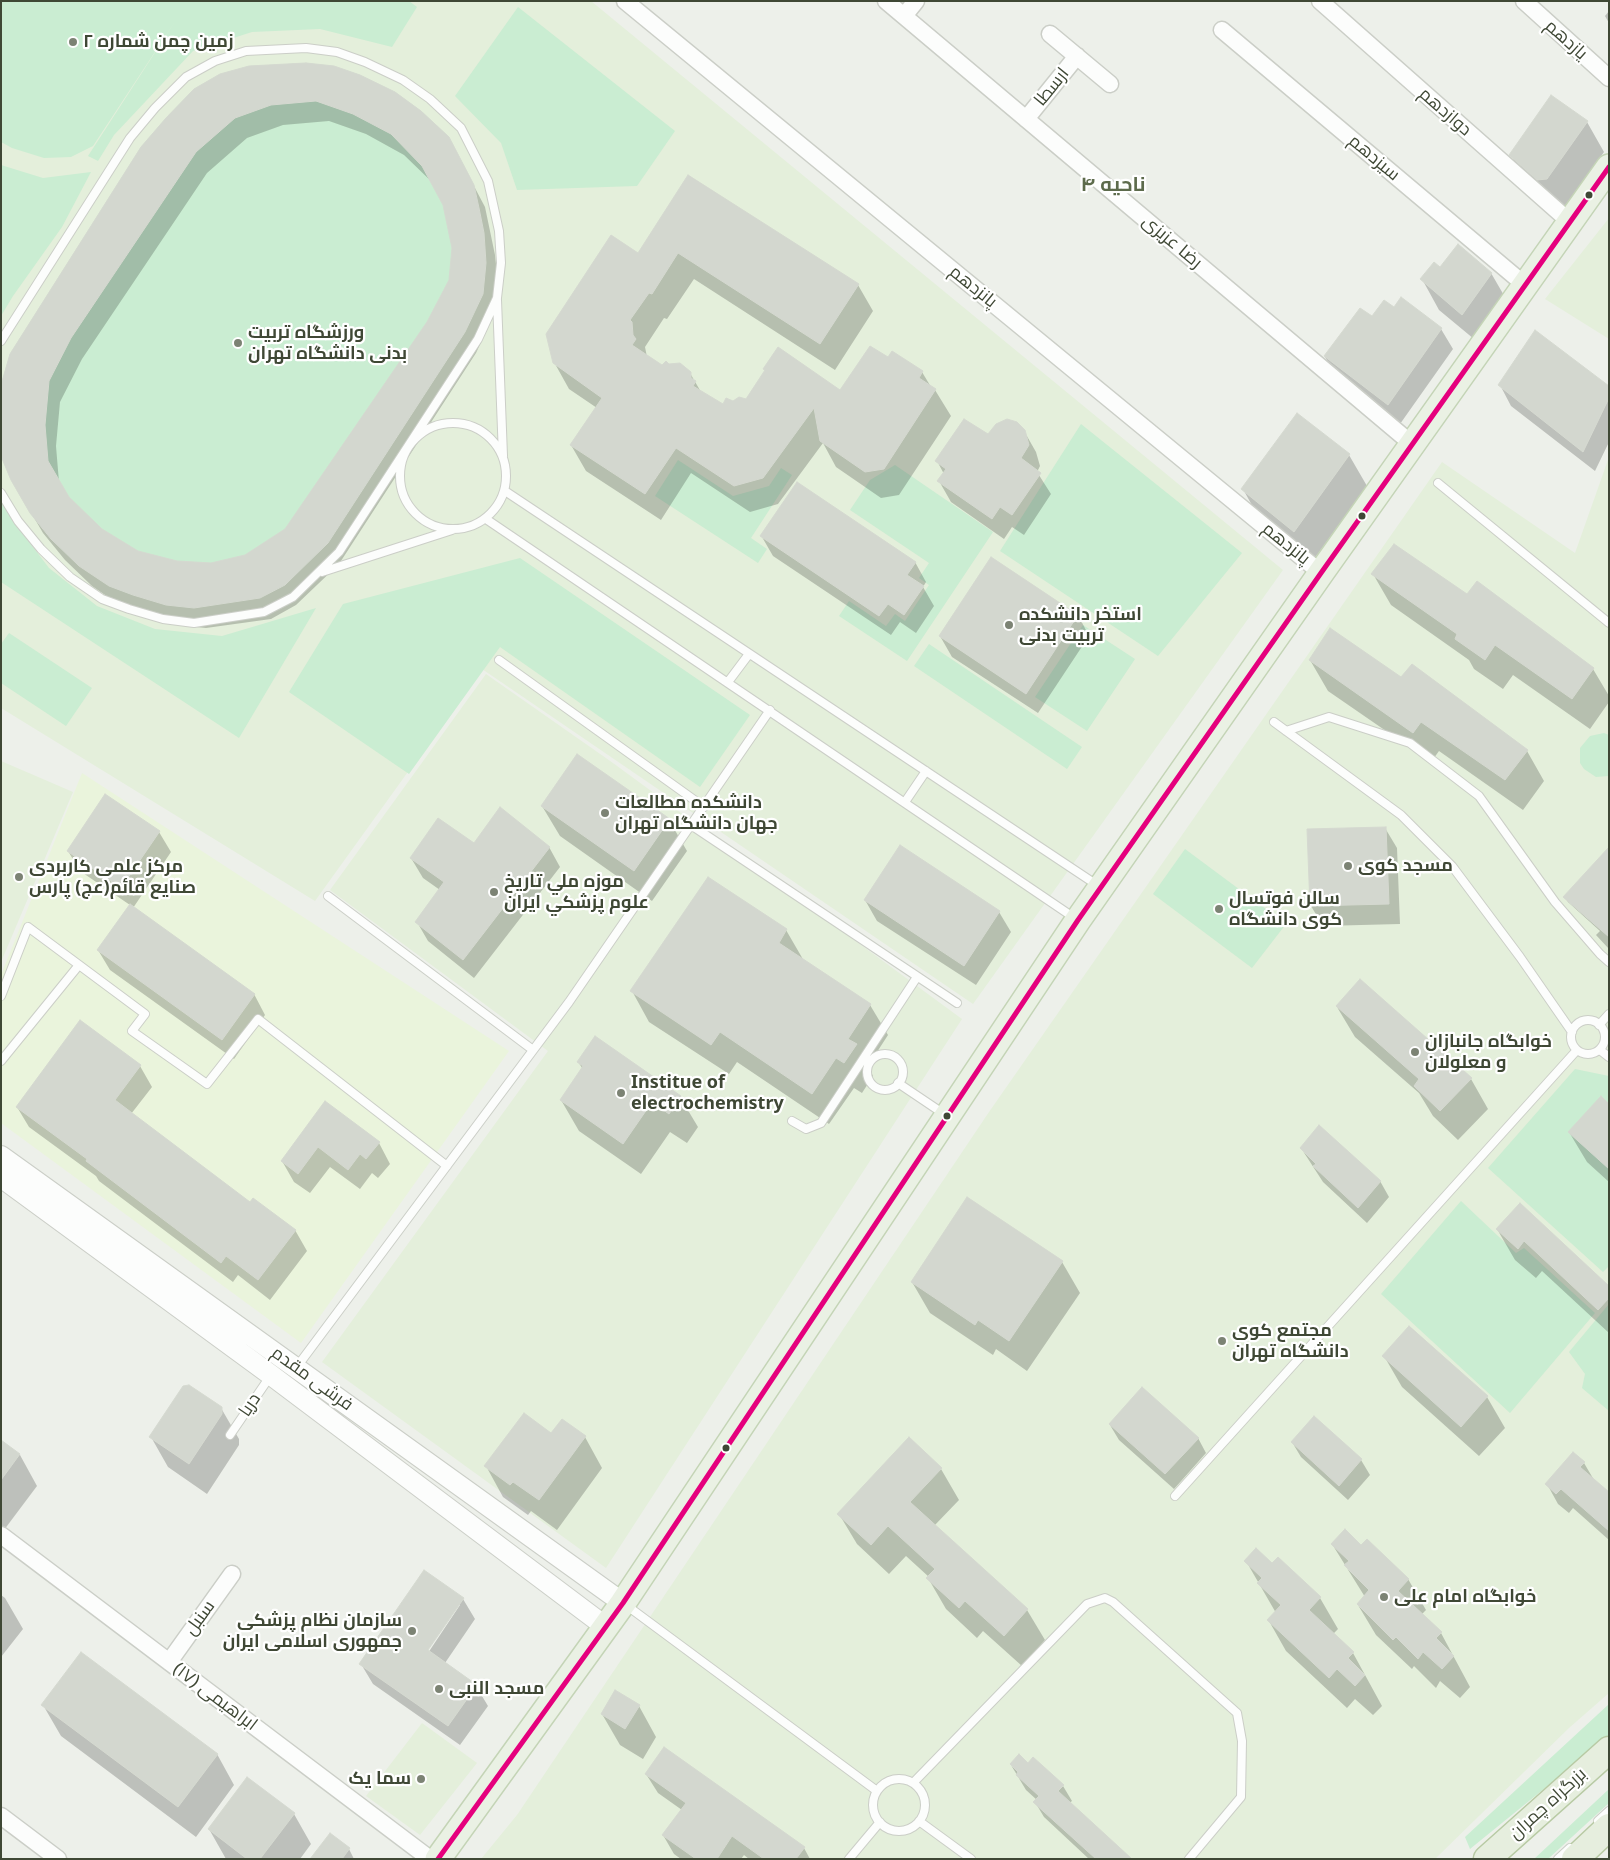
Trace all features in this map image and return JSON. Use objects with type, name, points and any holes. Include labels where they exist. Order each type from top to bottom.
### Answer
[{"type":"highway","name":"بزرگراه چمران","points":[[1487,1859],[1609,1750]]},
{"type":"highway","points":[[1576,1850],[1599,1828]]},
{"type":"main road","points":[[438,1859],[623,1603],[1078,920],[1320,573],[1609,167]]},
{"type":"street","name":"پانزدهم","points":[[625,1],[1320,573]]},
{"type":"street","name":"رضا عزیزی","points":[[886,1],[1412,444]]},
{"type":"street","points":[[904,16],[916,1]]},
{"type":"street","name":"دوازدهم","points":[[1320,1],[1570,222]]},
{"type":"street","name":"یازدهم","points":[[1524,1],[1609,78]]},
{"type":"street","name":"سیزدهم","points":[[1222,30],[1525,285]]},
{"type":"street","name":"ارسطا","points":[[1050,34],[1110,84]]},
{"type":"street","name":"ارسطا","points":[[1026,119],[1077,56]]},
{"type":"street","name":"فرشی مقدم","points":[[1,1156],[623,1603]]},
{"type":"street","name":"فرشی مقدم","points":[[1,1177],[271,1375],[606,1627]]},
{"type":"street","name":"ابراهیمی (۱۷)","points":[[1,1535],[430,1859]]},
{"type":"street","name":"سنبل","points":[[169,1662],[232,1574]]},
{"type":"street","points":[[1,1816],[58,1859]]},
{"type":"lane","points":[[1,341],[130,138],[155,108],[186,77],[214,61],[246,51],[306,48],[337,52],[365,62],[403,80],[430,99],[461,128],[488,181],[494,205],[499,232],[501,263],[497,298],[503,458],[507,474],[505,492],[497,506],[486,519],[471,527],[453,530],[320,572]]},
{"type":"lane","points":[[1,493],[23,528],[40,549],[70,577],[102,599],[163,619],[194,623],[264,612],[293,597],[339,552],[478,339],[497,298]]},
{"type":"lane","points":[[453,530],[426,522],[418,517],[407,503],[400,485],[400,467],[407,450],[418,435],[434,426],[450,423],[468,425],[483,432],[495,443],[503,458]]},
{"type":"lane","points":[[1438,483],[1609,624]]},
{"type":"lane","points":[[505,492],[1101,888]]},
{"type":"lane","points":[[486,519],[1078,920]]},
{"type":"lane","points":[[728,682],[749,654]]},
{"type":"lane","points":[[499,660],[704,807]]},
{"type":"lane","points":[[296,1368],[569,1002],[770,710]]},
{"type":"lane","points":[[1286,731],[1329,717],[1410,743],[1479,796],[1555,902],[1609,962]]},
{"type":"lane","points":[[1274,722],[1402,815],[1452,866],[1520,957],[1572,1032],[1572,1043],[1577,1050],[1584,1054],[1590,1054],[1600,1050],[1605,1040],[1605,1034],[1600,1025],[1589,1020],[1579,1023],[1572,1032]]},
{"type":"lane","points":[[905,802],[926,771]]},
{"type":"lane","points":[[692,825],[956,1003]]},
{"type":"lane","points":[[328,896],[533,1050]]},
{"type":"lane","points":[[1,996],[28,927],[146,1014],[132,1031],[207,1084],[258,1019],[447,1166]]},
{"type":"lane","points":[[1,1061],[79,965]]},
{"type":"lane","points":[[792,1120],[806,1129],[820,1123],[866,1061],[917,977]]},
{"type":"lane","points":[[1600,1025],[1609,1014]]},
{"type":"lane","points":[[1175,1496],[1577,1050]]},
{"type":"lane","points":[[1600,1050],[1609,1057]]},
{"type":"lane","points":[[878,1055],[890,1055],[902,1067],[901,1078],[898,1083],[889,1089],[877,1088],[872,1085],[867,1074],[866,1061],[878,1055]]},
{"type":"lane","points":[[898,1083],[947,1116]]},
{"type":"lane","name":"دریا","points":[[230,1435],[271,1375]]},
{"type":"lane","points":[[913,1783],[1087,1604],[1104,1598],[1113,1602],[1237,1713],[1242,1741],[1241,1797],[1189,1859]]},
{"type":"lane","points":[[623,1603],[877,1791]]},
{"type":"lane","points":[[890,1780],[906,1780],[913,1783],[923,1796],[923,1814],[919,1821],[912,1827],[904,1830],[886,1827],[875,1815],[873,1807],[877,1791],[890,1780]]},
{"type":"lane","points":[[1599,1828],[1609,1811]]},
{"type":"lane","points":[[919,1821],[971,1859]]},
{"type":"lane","points":[[849,1859],[880,1822]]},
{"type":"lane","points":[[1558,1859],[1576,1850]]},
{"type":"shaded area","points":[[1,1],[591,1],[1283,570],[973,1004],[482,669],[315,901],[1,708]]},
{"type":"shaded area","points":[[1,1],[409,1],[417,7],[392,47],[320,29],[252,32],[193,51],[114,135],[98,161],[88,156],[176,20],[93,146],[71,157],[44,158],[12,148],[1,142]]},
{"type":"shaded area","points":[[518,7],[675,131],[637,186],[517,190],[501,143],[455,96]]},
{"type":"shaded area","name":"ورزشگاه تربیت بدنی دانشگاه تهران","points":[[306,63],[334,66],[360,75],[395,92],[421,111],[449,137],[474,185],[479,208],[484,233],[486,263],[483,294],[465,332],[328,543],[285,585],[260,598],[194,608],[166,605],[109,586],[79,566],[51,539],[30,513],[11,480],[1,456],[1,385],[10,354],[141,147],[166,118],[194,89],[220,74],[249,66]]},
{"type":"shaded area","points":[[1,165],[43,178],[91,172],[62,227],[1,316]]},
{"type":"shaded area","points":[[1609,218],[1609,339],[1545,299]]},
{"type":"shaded area","points":[[1081,424],[1242,553],[1158,656],[1000,551]]},
{"type":"shaded area","name":"مجتمع کوی دانشگاه تهران","points":[[1609,457],[1609,1693],[1569,1728],[1435,1859],[481,1859],[517,1815],[989,1112],[1442,462],[1575,553]]},
{"type":"shaded area","points":[[678,460],[733,496],[769,486],[781,468],[792,475],[751,538],[767,549],[758,563],[655,496]]},
{"type":"shaded area","points":[[895,465],[993,532],[907,661],[839,616],[849,601],[886,626],[895,614],[905,621],[929,585],[919,578],[929,563],[850,510],[870,480]]},
{"type":"shaded area","points":[[1,500],[14,522],[49,568],[97,606],[155,629],[222,636],[316,608],[239,738],[1,582]]},
{"type":"shaded area","points":[[520,558],[750,715],[700,787],[500,647],[409,774],[289,692],[343,604]]},
{"type":"shaded area","points":[[1083,625],[1135,659],[1087,731],[1035,697]]},
{"type":"shaded area","points":[[9,633],[92,688],[66,726],[1,683],[1,644]]},
{"type":"shaded area","points":[[929,644],[1082,747],[1067,769],[914,666]]},
{"type":"shaded area","points":[[486,674],[613,763],[962,1019],[606,1568],[322,1362],[548,1051],[330,890]]},
{"type":"shaded area","points":[[1604,733],[1609,735],[1609,776],[1596,777],[1584,769],[1580,763],[1580,748],[1590,736]]},
{"type":"shaded area","name":"مرکز علمی کاربردی صنایع قائم(عج) پارس","points":[[1,761],[73,792],[1,962]]},
{"type":"shaded area","points":[[82,773],[509,1051],[301,1343],[1,1123],[1,975]]},
{"type":"shaded area","name":"سالن فوتسال کوی دانشگاه","points":[[1185,849],[1286,924],[1252,968],[1153,894]]},
{"type":"shaded area","points":[[1575,1069],[1609,1076],[1609,1266],[1603,1272],[1488,1168]]},
{"type":"shaded area","points":[[1461,1201],[1516,1253],[1524,1248],[1595,1313],[1510,1413],[1381,1294]]},
{"type":"shaded area","points":[[1609,1304],[1609,1411],[1582,1388],[1585,1374],[1569,1352]]},
{"type":"shaded area","points":[[1609,1704],[1609,1736],[1470,1849],[1465,1837]]},
{"type":"shaded area","name":"سما یک","points":[[422,1723],[477,1763],[420,1835],[366,1796]]},
{"type":"shaded area","points":[[1609,1789],[1609,1803],[1548,1859],[1534,1859]]},
{"type":"building","points":[[306,63],[334,66],[360,75],[395,92],[421,111],[449,137],[474,185],[479,208],[484,233],[486,263],[483,294],[465,332],[328,543],[285,585],[260,598],[194,608],[166,605],[109,586],[79,566],[51,539],[30,513],[11,480],[1,456],[1,385],[10,354],[141,147],[194,89],[220,74],[249,66]],"holes":[[[316,101],[353,114],[391,134],[422,166],[443,205],[452,248],[449,280],[427,322],[285,529],[245,555],[211,563],[177,561],[138,551],[102,529],[69,497],[48,461],[45,425],[49,381],[71,338],[196,152],[235,118],[271,105]]]},
{"type":"building","points":[[1551,95],[1588,121],[1547,179],[1537,180],[1509,155]]},
{"type":"building","points":[[688,175],[859,284],[820,344],[678,253],[652,294],[649,293],[630,320],[632,322],[633,335],[636,339],[632,345],[662,365],[666,361],[669,364],[680,363],[691,372],[691,378],[696,381],[693,386],[723,404],[726,398],[733,401],[739,397],[746,399],[778,347],[840,390],[870,346],[888,357],[892,351],[923,371],[919,378],[936,389],[884,469],[865,472],[820,441],[814,408],[763,478],[734,486],[676,448],[645,494],[570,445],[602,398],[553,363],[546,334],[611,235],[638,253]]},
{"type":"building","points":[[1458,244],[1492,273],[1462,315],[1420,279],[1434,262],[1440,267]]},
{"type":"building","points":[[1401,297],[1442,328],[1388,405],[1324,356],[1360,308],[1372,316],[1384,300],[1394,307]]},
{"type":"building","points":[[1535,330],[1609,386],[1609,398],[1583,452],[1498,385]]},
{"type":"building","points":[[1297,413],[1350,454],[1294,532],[1241,489]]},
{"type":"building","points":[[964,419],[988,434],[996,424],[1007,419],[1017,422],[1025,430],[1029,445],[1021,458],[1041,473],[1012,515],[1000,507],[992,519],[937,481],[946,469],[935,461]]},
{"type":"building","points":[[797,482],[916,562],[907,575],[924,586],[904,615],[888,604],[879,616],[760,536]]},
{"type":"building","points":[[1394,544],[1467,594],[1477,581],[1594,668],[1572,699],[1495,645],[1485,660],[1455,639],[1457,634],[1371,574]]},
{"type":"building","name":"استخر دانشکده تربیت بدنی","points":[[991,557],[1078,615],[1026,694],[939,636]]},
{"type":"building","points":[[1330,628],[1401,677],[1412,664],[1528,750],[1505,780],[1421,722],[1413,733],[1309,660]]},
{"type":"building","name":"دانشکده مطالعات جهان دانشگاه تهران","points":[[577,754],[670,819],[634,871],[541,806]]},
{"type":"building","points":[[105,794],[160,831],[121,888],[67,851]]},
{"type":"building","points":[[500,807],[550,847],[463,960],[415,922],[444,882],[410,858],[438,818],[474,843]]},
{"type":"building","name":"مسجد کوی","points":[[1386,827],[1389,904],[1310,906],[1307,829]]},
{"type":"building","points":[[900,845],[1000,911],[964,966],[864,900]]},
{"type":"building","points":[[1609,847],[1609,937],[1563,897]]},
{"type":"building","points":[[708,877],[787,929],[779,943],[871,1004],[848,1039],[857,1044],[844,1063],[836,1058],[812,1094],[720,1032],[711,1045],[630,991]]},
{"type":"building","points":[[130,904],[255,994],[222,1040],[97,950]]},
{"type":"building","name":"خوابگاه جانبازان و معلولان","points":[[1360,979],[1472,1078],[1440,1111],[1414,1086],[1419,1079],[1336,1006]]},
{"type":"building","points":[[80,1020],[141,1065],[115,1100],[250,1202],[253,1198],[296,1230],[258,1280],[226,1256],[221,1263],[86,1161],[87,1159],[16,1107]]},
{"type":"building","name":"Institue of electrochemistry","points":[[595,1036],[681,1096],[669,1114],[652,1102],[623,1144],[560,1100],[583,1066],[577,1062]]},
{"type":"building","points":[[1601,1096],[1609,1104],[1609,1169],[1568,1132]]},
{"type":"building","points":[[325,1101],[380,1142],[366,1159],[360,1154],[348,1170],[318,1147],[298,1174],[281,1161]]},
{"type":"building","points":[[1319,1125],[1381,1181],[1358,1208],[1313,1166],[1316,1164],[1300,1148]]},
{"type":"building","points":[[967,1197],[1063,1261],[1009,1341],[978,1320],[975,1325],[911,1282]]},
{"type":"building","points":[[1520,1203],[1609,1286],[1609,1298],[1598,1310],[1524,1241],[1518,1249],[1496,1229]]},
{"type":"building","points":[[1409,1326],[1488,1396],[1461,1427],[1382,1356]]},
{"type":"building","points":[[189,1385],[222,1407],[222,1414],[189,1464],[149,1437],[183,1386]]},
{"type":"building","points":[[1142,1387],[1199,1438],[1165,1474],[1109,1424]]},
{"type":"building","points":[[524,1413],[551,1433],[562,1419],[586,1436],[539,1500],[513,1482],[510,1485],[484,1466]]},
{"type":"building","points":[[1314,1416],[1362,1459],[1339,1486],[1291,1442]]},
{"type":"building","points":[[909,1437],[942,1468],[910,1502],[1028,1609],[1004,1636],[965,1601],[959,1608],[926,1578],[935,1569],[888,1526],[871,1545],[837,1514]]},
{"type":"building","points":[[1,1440],[20,1454],[1,1480]]},
{"type":"building","points":[[1573,1452],[1585,1462],[1580,1467],[1609,1492],[1609,1531],[1561,1489],[1556,1494],[1545,1484]]},
{"type":"building","name":"خوابگاه امام علی","points":[[1345,1529],[1361,1545],[1367,1539],[1409,1579],[1398,1591],[1442,1632],[1436,1638],[1454,1656],[1442,1669],[1423,1652],[1418,1659],[1396,1637],[1393,1640],[1357,1604],[1369,1590],[1344,1565],[1349,1561],[1331,1544]]},
{"type":"building","points":[[1256,1548],[1272,1563],[1278,1557],[1321,1597],[1309,1610],[1354,1652],[1348,1658],[1365,1675],[1355,1686],[1337,1669],[1329,1678],[1267,1620],[1281,1605],[1257,1583],[1262,1578],[1244,1561]]},
{"type":"building","name":"سازمان نظام پزشکی جمهوری اسلامی ایران","points":[[424,1570],[464,1598],[428,1650],[477,1685],[448,1726],[359,1664]]},
{"type":"building","points":[[81,1652],[218,1754],[178,1807],[41,1705]]},
{"type":"building","points":[[615,1690],[640,1705],[625,1729],[601,1714]]},
{"type":"building","points":[[664,1747],[805,1847],[796,1859],[764,1859],[732,1836],[717,1859],[696,1859],[662,1835],[686,1803],[645,1774]]},
{"type":"building","points":[[1019,1754],[1028,1763],[1033,1757],[1064,1785],[1058,1791],[1132,1859],[1096,1859],[1033,1802],[1039,1796],[1016,1775],[1018,1772],[1010,1764]]},
{"type":"building","points":[[247,1777],[295,1813],[260,1859],[247,1859],[208,1829]]},
{"type":"building","points":[[330,1833],[350,1848],[342,1859],[310,1859]]},
{"type":"transit line","points":[[438,1859],[623,1603],[1078,920],[1609,167]]},
{"type":"place","name":"زمین چمن شماره ۲","points":[[73,42]]},
{"type":"place","name":"ورزشگاه تربیت بدنی دانشگاه تهران","points":[[238,343]]},
{"type":"place","name":"استخر دانشکده تربیت بدنی","points":[[1009,625]]},
{"type":"place","name":"دانشکده مطالعات جهان دانشگاه تهران","points":[[605,813]]},
{"type":"place","name":"مسجد کوی","points":[[1348,866]]},
{"type":"place","name":"مرکز علمی کاربردی صنایع قائم(عج) پارس","points":[[19,877]]},
{"type":"place","name":"موزه ملي تاريخ علوم پزشكي ايران","points":[[494,892]]},
{"type":"place","name":"سالن فوتسال کوی دانشگاه","points":[[1219,909]]},
{"type":"place","name":"خوابگاه جانبازان و معلولان","points":[[1415,1052]]},
{"type":"place","name":"Institue of electrochemistry","points":[[621,1093]]},
{"type":"place","name":"مجتمع کوی دانشگاه تهران","points":[[1222,1341]]},
{"type":"place","name":"خوابگاه امام علی","points":[[1384,1597]]},
{"type":"place","name":"سازمان نظام پزشکی جمهوری اسلامی ایران","points":[[412,1631]]},
{"type":"place","name":"مسجد النبی","points":[[439,1689]]},
{"type":"place","name":"سما یک","points":[[421,1779]]},
{"type":"district","name":"ناحیه ۴","points":[[1113,185]]}]
